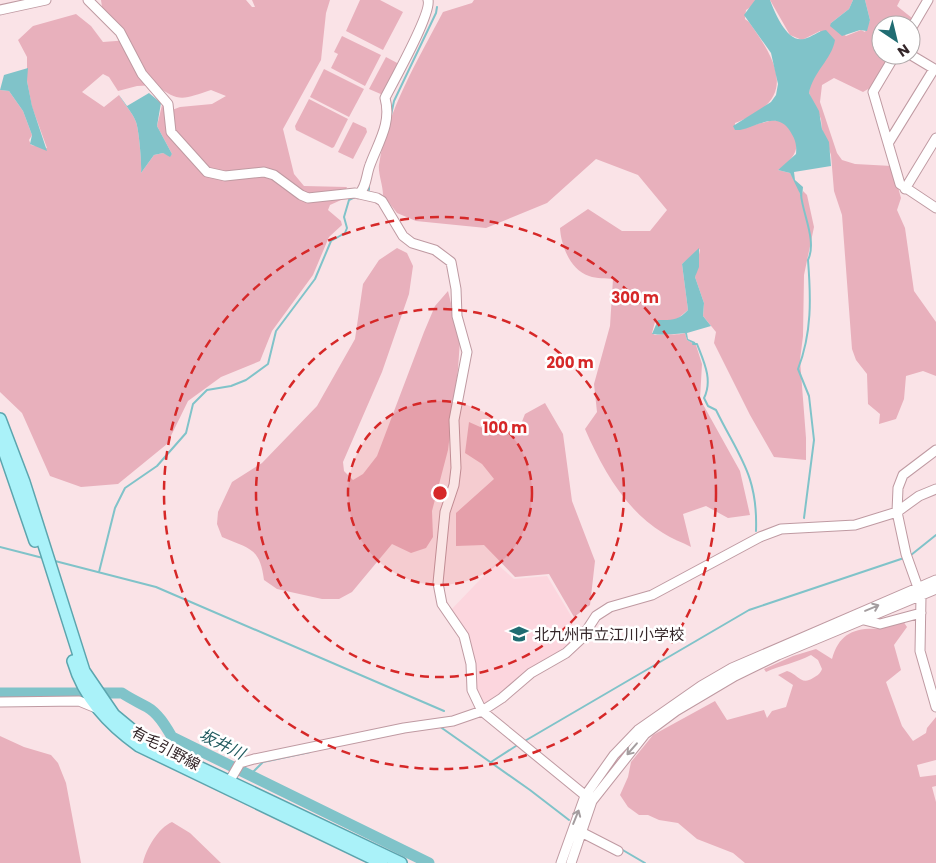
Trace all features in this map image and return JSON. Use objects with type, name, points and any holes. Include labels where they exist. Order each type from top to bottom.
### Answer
[{"type":"main road","name":"有毛引野線","points":[[0,419],[19,466],[85,682]]},
{"type":"main road","name":"有毛引野線","points":[[0,439],[85,682],[98,705],[143,739],[401,863]]},
{"type":"main road","name":"有毛引野線","points":[[230,781],[382,863]]},
{"type":"street","points":[[0,10],[46,0]]},
{"type":"street","points":[[88,0],[120,32],[147,82],[168,104],[171,132],[207,172],[225,176],[264,172],[274,175],[308,198],[359,194],[382,201],[403,236],[412,243],[436,250],[451,262],[456,289],[457,316],[467,352],[454,420],[456,468],[454,486],[445,512],[438,583],[442,604],[464,636],[471,664],[472,690],[482,711],[588,799]]},
{"type":"street","points":[[359,194],[364,189],[369,166],[385,130],[389,110],[385,98],[423,21],[429,4],[428,0]]},
{"type":"street","points":[[919,15],[928,0]]},
{"type":"street","points":[[889,142],[935,69],[921,61]]},
{"type":"street","points":[[889,65],[873,92],[900,184],[905,189],[935,205]]},
{"type":"street","points":[[905,189],[936,138]]},
{"type":"street","points":[[936,450],[903,475],[898,488],[897,512],[903,544],[919,592],[920,651],[936,706]]},
{"type":"street","points":[[230,781],[240,764],[404,728],[453,721],[482,711],[502,698],[531,673],[566,653],[582,639],[596,616],[610,607],[652,595],[760,537],[781,529],[855,525],[897,512],[919,496],[936,489]]},
{"type":"street","points":[[571,863],[581,832],[588,799],[645,734],[676,711],[735,676],[810,641],[864,620],[919,592],[936,580]]},
{"type":"street","points":[[560,863],[588,799],[614,755],[638,730],[701,686],[771,649],[919,592],[936,589]]},
{"type":"street","points":[[864,620],[880,624],[920,614]]},
{"type":"street","points":[[0,702],[78,701],[98,705]]},
{"type":"street","points":[[581,832],[618,851]]},
{"type":"shaded area","points":[[101,0],[246,0],[252,7],[255,7],[252,0],[330,0],[326,13],[321,60],[283,129],[294,174],[304,186],[347,187],[341,200],[330,205],[328,210],[341,221],[342,225],[329,237],[313,275],[272,331],[260,361],[221,377],[188,401],[167,444],[118,484],[81,487],[50,476],[22,413],[0,392],[0,90],[9,91],[23,111],[32,135],[29,140],[31,145],[47,148],[32,107],[27,81],[27,57],[18,40],[33,26],[76,14],[91,26],[103,42],[129,40],[102,7]],"holes":[[[103,74],[109,77],[118,91],[137,86],[157,85],[171,95],[182,98],[211,90],[226,96],[212,104],[180,107],[172,110],[162,105],[157,126],[172,154],[170,156],[163,153],[154,155],[141,173],[136,122],[119,95],[104,107],[82,92]]]},
{"type":"shaded area","points":[[360,0],[380,0],[403,12],[383,50],[346,31]]},
{"type":"shaded area","points":[[474,0],[755,0],[754,5],[746,10],[745,19],[760,37],[768,52],[777,80],[775,92],[768,103],[755,114],[735,123],[735,130],[773,120],[783,122],[790,129],[796,142],[796,148],[791,159],[778,170],[790,173],[801,197],[803,191],[807,195],[814,227],[804,275],[803,336],[800,360],[806,460],[774,457],[750,415],[714,343],[716,332],[703,316],[704,303],[695,277],[700,249],[682,264],[688,310],[676,320],[655,322],[652,333],[655,335],[685,333],[687,340],[696,345],[702,364],[700,399],[740,471],[750,515],[728,518],[706,506],[683,514],[691,547],[666,535],[649,524],[637,513],[607,473],[585,429],[597,412],[594,384],[610,326],[613,279],[592,277],[582,273],[568,256],[562,242],[560,228],[588,209],[622,231],[650,231],[667,210],[638,175],[596,159],[547,203],[486,228],[416,221],[397,213],[383,195],[379,165],[383,145],[396,105],[443,12],[472,3]]},
{"type":"shaded area","points":[[770,0],[853,0],[849,9],[831,23],[846,36],[861,30],[865,32],[870,20],[865,0],[900,0],[897,6],[908,15],[871,15],[871,65],[884,65],[870,88],[863,92],[834,78],[822,85],[820,102],[837,153],[842,160],[855,164],[892,166],[901,198],[897,210],[905,228],[914,291],[936,322],[936,376],[923,371],[906,376],[904,399],[896,419],[879,424],[880,414],[868,404],[867,374],[856,360],[852,349],[842,215],[834,191],[831,155],[822,129],[821,119],[809,93],[810,84],[820,67],[820,31],[802,40],[790,35]]},
{"type":"shaded area","points":[[342,36],[381,55],[365,86],[331,68],[338,54],[334,52]]},
{"type":"shaded area","points":[[386,57],[399,64],[383,95],[369,89]]},
{"type":"shaded area","points":[[324,69],[364,89],[349,117],[310,97]]},
{"type":"shaded area","points":[[309,99],[348,119],[332,148],[296,130],[295,126]]},
{"type":"shaded area","points":[[353,122],[366,128],[367,132],[353,159],[338,152]]},
{"type":"shaded area","points":[[397,248],[407,253],[413,266],[409,294],[382,372],[343,462],[344,471],[353,480],[363,474],[377,456],[435,306],[448,291],[460,340],[448,450],[432,511],[433,537],[426,548],[411,553],[392,544],[352,592],[339,599],[322,599],[277,589],[264,580],[260,561],[252,551],[222,537],[217,524],[218,512],[232,482],[262,463],[317,406],[355,339],[363,284],[379,260]]},
{"type":"shaded area","points":[[545,403],[563,434],[572,501],[595,561],[590,605],[574,617],[549,574],[515,577],[484,545],[456,546],[456,513],[494,479],[482,464],[465,453],[469,422],[496,434],[517,434],[525,414]]},
{"type":"shaded area","name":"北九州市立江川小学校","points":[[496,563],[514,579],[547,576],[573,619],[572,635],[571,642],[557,654],[526,670],[494,698],[483,704],[475,693],[472,663],[449,612]]},
{"type":"shaded area","points":[[899,615],[907,627],[894,645],[901,670],[886,682],[902,726],[913,741],[926,733],[927,728],[936,717],[936,760],[917,765],[920,777],[936,775],[936,786],[932,787],[936,802],[936,863],[745,863],[733,853],[697,839],[678,823],[659,820],[648,815],[639,815],[628,807],[620,795],[628,777],[631,762],[653,735],[715,701],[727,720],[764,710],[767,718],[772,711],[786,707],[793,685],[778,675],[787,671],[805,681],[818,675],[822,669],[818,660],[811,655],[766,672],[764,669],[793,656],[816,649],[832,659],[839,643],[849,634],[863,629],[881,629],[890,619]]},
{"type":"shaded area","points":[[0,736],[24,747],[51,755],[58,763],[66,783],[81,863],[0,863]]},
{"type":"shaded area","points":[[172,822],[190,833],[221,863],[143,863],[153,840],[162,829]]},
{"type":"water","points":[[755,0],[770,0],[782,26],[787,32],[798,39],[804,39],[826,30],[835,40],[830,53],[811,85],[809,93],[819,111],[822,129],[829,142],[831,166],[794,172],[795,180],[803,187],[802,198],[790,173],[778,170],[796,154],[794,139],[785,125],[779,122],[767,121],[740,130],[735,130],[733,126],[771,102],[776,95],[778,84],[771,53],[744,15]]},
{"type":"water","points":[[853,0],[865,0],[870,20],[867,31],[860,30],[842,36],[830,26],[831,23],[849,9]]},
{"type":"water","points":[[28,68],[27,81],[32,106],[47,151],[30,144],[32,135],[23,111],[9,91],[0,90],[4,75]]},
{"type":"water","points":[[149,93],[161,103],[157,126],[172,154],[170,157],[163,153],[154,155],[141,173],[136,122],[119,95],[127,106]]},
{"type":"water","points":[[699,248],[699,267],[695,277],[704,303],[703,316],[711,326],[687,333],[688,339],[695,342],[696,345],[687,340],[685,333],[652,334],[658,320],[678,318],[688,310],[682,264]]},
{"type":"waterway","points":[[391,115],[394,101],[436,13],[437,7]]},
{"type":"waterway","points":[[366,192],[369,190],[369,183]]},
{"type":"waterway","points":[[801,195],[811,245],[808,260],[810,288],[808,329],[803,356],[798,369],[809,396],[814,440],[804,518]]},
{"type":"waterway","points":[[99,572],[115,508],[125,488],[157,466],[186,433],[193,404],[207,390],[231,386],[246,380],[268,364],[276,331],[315,279],[331,241],[345,233],[347,228],[344,217],[349,200],[355,197]]},
{"type":"waterway","points":[[693,344],[697,344],[708,378],[707,391],[704,398],[708,406],[716,410],[750,480],[754,495],[756,531]]},
{"type":"waterway","points":[[911,555],[936,535]]},
{"type":"waterway","points":[[0,547],[43,558]]},
{"type":"waterway","points":[[523,742],[749,610],[904,558]]},
{"type":"waterway","points":[[55,561],[156,587],[444,711]]},
{"type":"waterway","name":"坂井川","points":[[0,693],[122,693],[155,713],[172,737],[429,863]]},
{"type":"waterway","points":[[439,726],[569,820]]},
{"type":"waterway","points":[[491,762],[519,744]]},
{"type":"waterway","points":[[249,776],[263,762],[310,752]]},
{"type":"waterway","points":[[621,849],[645,863]]},
{"type":"place","name":"北九州市立江川小学校","points":[[519,634]]}]
